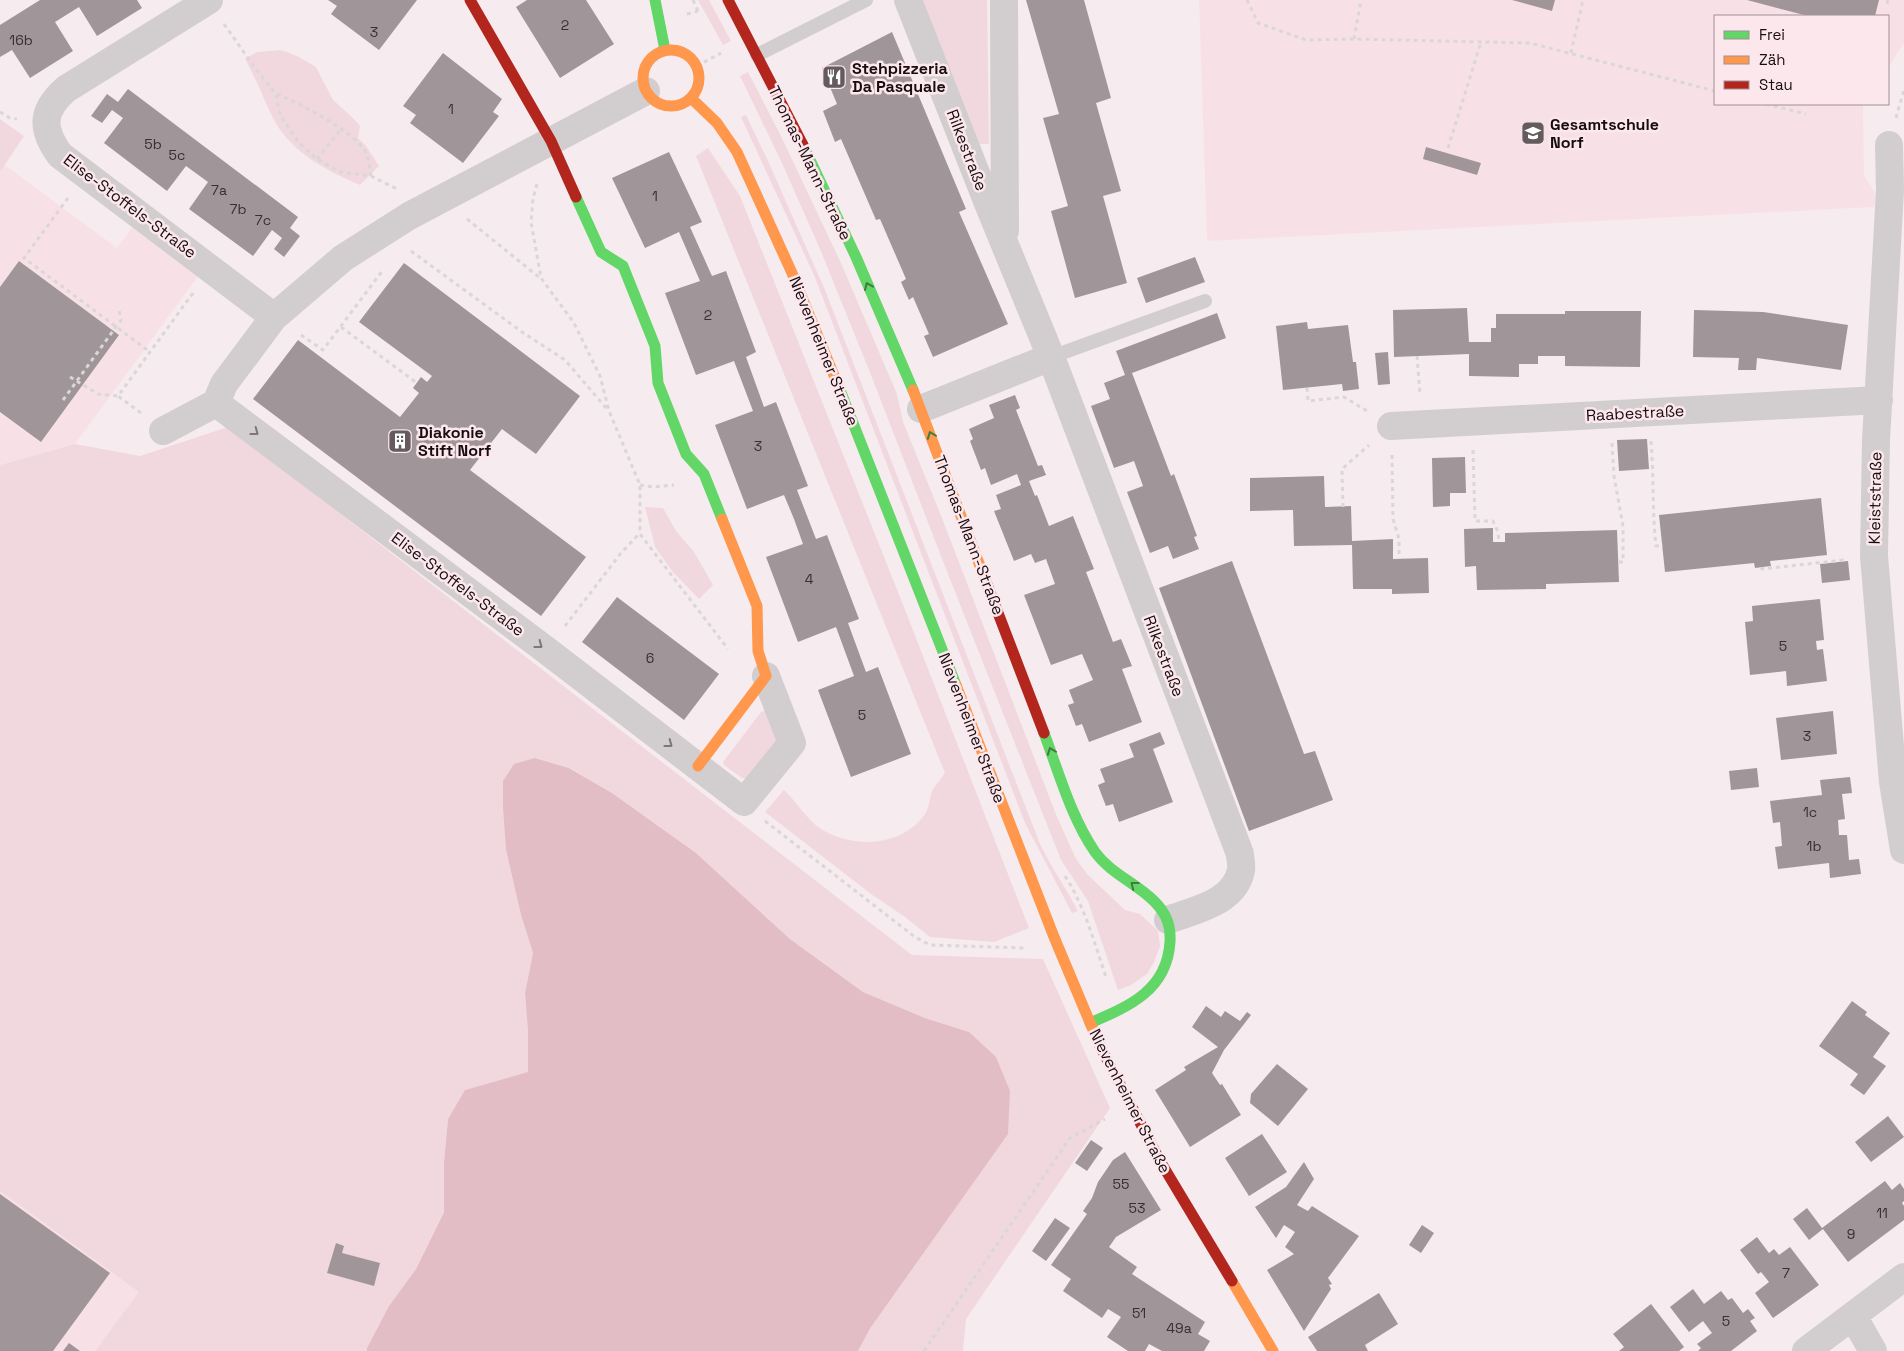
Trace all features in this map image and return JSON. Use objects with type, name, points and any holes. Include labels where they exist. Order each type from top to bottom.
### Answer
[{"type":"street","name":"Elise-Stoffels-Straße","points":[[209,0],[66,89],[54,100],[46,119],[50,141],[60,155],[274,316]]},
{"type":"street","points":[[470,0],[551,141],[601,252],[623,266],[654,346],[658,382],[686,454],[704,474],[756,606],[758,652],[792,743],[744,802]]},
{"type":"street","points":[[655,0],[665,50]]},
{"type":"street","name":"Thomas-Mann-Straße","points":[[728,0],[816,171],[856,257],[921,409],[1078,820],[1100,859],[1154,900],[1168,920]]},
{"type":"street","name":"Rilkestraße","points":[[908,0],[1062,382],[1240,854],[1241,870],[1238,879],[1225,896],[1217,902],[1168,920]]},
{"type":"street","name":"Rilkestraße","points":[[1004,0],[1005,243]]},
{"type":"street","points":[[665,50],[678,50],[689,56],[697,66],[698,88],[691,98],[680,105],[667,106],[654,102],[646,91],[642,79],[645,66],[653,56],[665,50]]},
{"type":"street","points":[[164,431],[216,403],[224,384],[274,316],[343,258],[392,226],[431,204],[646,91]]},
{"type":"street","name":"Nievenheimer Straße","points":[[691,98],[717,123],[737,152],[792,273],[877,481],[1054,937],[1090,1023],[1130,1106],[1160,1161],[1273,1351]]},
{"type":"street","name":"Kleiststraße","points":[[1888,145],[1890,190],[1878,400],[1874,556],[1893,782],[1904,850]]},
{"type":"street","points":[[921,409],[1051,357]]},
{"type":"street","name":"Raabestraße","points":[[1391,426],[1878,400]]},
{"type":"street","name":"Elise-Stoffels-Straße","points":[[216,403],[546,650],[744,802]]},
{"type":"street","points":[[698,766],[766,676]]},
{"type":"street","points":[[1090,1023],[1118,1011],[1153,988],[1162,977],[1170,955],[1168,920]]},
{"type":"street","points":[[1806,1351],[1904,1277]]},
{"type":"street","points":[[1853,1316],[1873,1351]]},
{"type":"lane","points":[[757,55],[866,0]]},
{"type":"lane","points":[[1051,357],[1205,301]]},
{"type":"path","points":[[209,0],[238,44],[276,94],[280,115],[299,143],[317,159],[340,172],[371,176],[395,186],[409,198],[431,204],[484,234],[540,278],[562,305],[585,344],[600,376],[609,411],[640,485],[640,534],[736,660],[748,671],[766,676]]},
{"type":"path","points":[[1247,0],[1258,23],[1306,40],[1354,39],[1530,43],[1714,90]]},
{"type":"path","points":[[1354,39],[1362,0]]},
{"type":"path","points":[[1570,53],[1583,0]]},
{"type":"path","points":[[1448,148],[1480,42]]},
{"type":"path","points":[[697,66],[721,53]]},
{"type":"path","points":[[276,94],[295,101],[355,139],[366,153],[371,176]]},
{"type":"path","points":[[1770,105],[1806,114]]},
{"type":"path","points":[[0,112],[10,118]]},
{"type":"path","points":[[317,159],[341,130]]},
{"type":"path","points":[[540,278],[532,235],[531,211],[538,180],[551,141]]},
{"type":"path","points":[[86,174],[24,258],[150,352]]},
{"type":"path","points":[[406,247],[522,332],[566,360],[609,411]]},
{"type":"path","points":[[274,316],[323,350],[387,264]]},
{"type":"path","points":[[118,396],[212,268]]},
{"type":"path","points":[[63,400],[121,320],[119,309]]},
{"type":"path","points":[[340,326],[417,383]]},
{"type":"path","points":[[1417,356],[1419,384]]},
{"type":"path","points":[[70,377],[98,394],[118,396],[164,431]]},
{"type":"path","points":[[1307,388],[1308,400],[1344,397]]},
{"type":"path","points":[[1651,439],[1654,530],[1656,546],[1663,545]]},
{"type":"path","points":[[1612,441],[1614,476],[1623,526],[1623,562],[1618,562]]},
{"type":"path","points":[[1474,456],[1475,521],[1493,522],[1498,532],[1499,542]]},
{"type":"path","points":[[1392,466],[1393,519],[1399,539],[1399,558]]},
{"type":"path","points":[[1342,469],[1343,507]]},
{"type":"path","points":[[546,650],[616,559],[640,534]]},
{"type":"path","points":[[1762,567],[1762,569],[1874,556]]},
{"type":"path","points":[[744,802],[908,932],[930,945],[1023,948],[1054,937]]},
{"type":"path","points":[[924,1351],[1070,1138],[1130,1106]]},
{"type":"shaded area","points":[[698,0],[709,0],[731,41],[723,45]]},
{"type":"shaded area","points":[[923,0],[987,0],[989,144],[979,144]]},
{"type":"shaded area","name":"Gesamtschule Norf","points":[[1199,0],[1904,0],[1904,43],[1889,66],[1889,15],[1714,15],[1714,105],[1863,105],[1864,176],[1877,196],[1874,207],[1207,241]]},
{"type":"shaded area","points":[[281,50],[297,56],[316,67],[333,100],[360,126],[358,138],[366,146],[379,166],[360,185],[322,167],[299,150],[280,130],[245,59],[257,52]]},
{"type":"shaded area","points":[[748,72],[780,134],[841,263],[897,394],[903,422],[1057,817],[1076,859],[1087,874],[1125,910],[1140,914],[1158,931],[1160,946],[1154,962],[1147,974],[1131,985],[1118,990],[1088,901],[1061,860],[820,249],[781,161],[740,76]]},
{"type":"shaded area","points":[[746,115],[825,290],[1040,844],[1078,911],[1072,913],[1025,823],[814,275],[741,117]]},
{"type":"shaded area","points":[[0,119],[24,136],[0,172]]},
{"type":"shaded area","points":[[708,148],[740,196],[900,597],[1029,928],[994,942],[930,937],[765,812],[784,790],[821,829],[848,840],[862,842],[890,839],[904,833],[925,814],[933,789],[945,773],[696,156]]},
{"type":"shaded area","points":[[5,165],[117,248],[137,221],[202,271],[75,444],[0,465],[0,172]]},
{"type":"shaded area","points":[[228,427],[912,955],[1043,959],[1110,1108],[966,1319],[963,1351],[858,1351],[871,1327],[969,1032],[925,1018],[863,992],[790,939],[696,853],[612,793],[570,768],[535,758],[503,782],[506,850],[521,915],[533,953],[525,993],[528,1032],[528,1073],[466,1090],[448,1119],[444,1162],[444,1211],[416,1269],[389,1306],[367,1351],[95,1351],[139,1292],[0,1191],[0,465],[75,444],[140,456]]},
{"type":"shaded area","points":[[645,507],[663,508],[676,531],[694,552],[713,585],[699,599],[672,571],[655,547]]},
{"type":"shaded area","points":[[761,712],[767,713],[777,743],[750,778],[742,778],[724,765],[723,762]]},
{"type":"shaded area","points":[[535,758],[569,768],[612,793],[696,853],[790,939],[863,992],[925,1018],[969,1032],[996,1057],[1010,1091],[1008,1134],[871,1327],[858,1351],[367,1351],[389,1306],[416,1269],[444,1212],[444,1162],[448,1119],[465,1090],[528,1072],[528,1032],[525,993],[533,953],[521,915],[506,850],[503,781],[514,764]]},
{"type":"shaded area","points":[[0,1191],[140,1292],[95,1351],[0,1351]]},
{"type":"building","points":[[40,0],[137,0],[142,8],[97,36],[79,7],[55,22],[73,51],[30,78],[12,50],[0,57],[0,25]]},
{"type":"building","points":[[328,0],[417,0],[379,50],[331,14],[337,6]]},
{"type":"building","points":[[527,0],[586,0],[614,44],[560,78],[516,7]]},
{"type":"building","points":[[1026,0],[1084,0],[1111,98],[1096,103],[1121,191],[1103,196],[1127,283],[1075,298],[1051,211],[1068,206],[1043,118],[1059,114]]},
{"type":"building","points":[[1512,0],[1555,0],[1552,11]]},
{"type":"building","points":[[1747,0],[1879,0],[1875,15],[1804,15]]},
{"type":"building","points":[[892,32],[966,209],[959,212],[1008,324],[933,357],[924,336],[929,334],[913,297],[909,300],[901,282],[906,279],[880,219],[876,220],[841,139],[835,142],[823,111],[837,104],[822,68]]},
{"type":"building","points":[[443,53],[502,99],[493,112],[499,116],[463,163],[410,123],[416,115],[403,106]]},
{"type":"building","points":[[128,89],[298,217],[290,228],[300,236],[284,257],[274,249],[282,238],[272,230],[253,256],[189,209],[208,182],[186,166],[167,191],[104,143],[123,118],[112,110],[102,123],[91,116],[107,94],[118,102]]},
{"type":"building","points":[[1426,147],[1481,163],[1477,175],[1423,159]]},
{"type":"building","points":[[669,152],[702,222],[690,227],[712,276],[726,271],[756,352],[746,357],[764,407],[776,402],[808,486],[797,490],[816,539],[827,535],[859,619],[848,623],[866,672],[878,667],[911,754],[851,777],[818,690],[854,676],[836,627],[798,642],[766,557],[803,544],[794,519],[784,495],[747,509],[715,425],[753,411],[734,361],[696,375],[665,293],[700,281],[679,232],[645,248],[612,178]]},
{"type":"building","points":[[1195,257],[1205,282],[1146,303],[1137,278]]},
{"type":"building","points":[[19,261],[119,335],[41,442],[0,412],[0,287]]},
{"type":"building","name":"Diakonie Stift Norf","points":[[404,263],[580,396],[536,454],[502,429],[470,470],[586,557],[541,616],[253,399],[298,340],[400,417],[419,393],[413,388],[421,377],[427,382],[432,376],[359,322]]},
{"type":"building","points":[[1467,308],[1469,342],[1491,342],[1491,328],[1496,328],[1496,314],[1565,314],[1565,311],[1641,311],[1640,367],[1565,366],[1565,356],[1538,356],[1538,364],[1519,364],[1519,377],[1469,376],[1469,354],[1394,357],[1393,310]]},
{"type":"building","points":[[1694,310],[1763,312],[1848,325],[1841,370],[1757,358],[1756,370],[1738,370],[1739,358],[1693,357]]},
{"type":"building","points":[[1217,313],[1226,338],[1132,373],[1171,476],[1174,474],[1197,536],[1194,537],[1199,549],[1173,559],[1168,546],[1150,553],[1127,492],[1143,486],[1134,461],[1114,468],[1091,406],[1110,399],[1104,383],[1125,375],[1116,351]]},
{"type":"building","points":[[1307,322],[1308,329],[1348,325],[1353,362],[1356,362],[1359,389],[1343,391],[1342,384],[1283,390],[1276,326]]},
{"type":"building","points":[[1388,352],[1390,384],[1378,385],[1375,353]]},
{"type":"building","points":[[1015,395],[1020,408],[1016,410],[1038,466],[1042,465],[1046,475],[1029,481],[1035,496],[1037,495],[1049,526],[1073,516],[1094,569],[1086,572],[1113,642],[1121,639],[1132,666],[1122,669],[1142,722],[1089,742],[1082,724],[1076,726],[1068,705],[1074,703],[1069,690],[1093,680],[1082,654],[1051,665],[1024,595],[1055,584],[1046,559],[1035,563],[1031,554],[1014,561],[994,511],[1001,509],[996,495],[1021,485],[1017,474],[991,485],[985,468],[981,470],[970,441],[973,439],[969,429],[994,418],[989,405]]},
{"type":"building","points":[[1647,439],[1649,469],[1619,471],[1617,440]]},
{"type":"building","points":[[1465,457],[1466,493],[1450,493],[1450,506],[1433,507],[1432,458]]},
{"type":"building","points":[[1324,476],[1325,507],[1351,506],[1352,541],[1393,539],[1393,559],[1428,558],[1429,593],[1392,594],[1392,589],[1353,589],[1352,545],[1294,546],[1293,510],[1250,511],[1250,478]]},
{"type":"building","points":[[1821,498],[1827,555],[1770,561],[1771,566],[1755,568],[1754,563],[1665,572],[1659,515]]},
{"type":"building","points":[[1493,528],[1493,542],[1505,542],[1505,533],[1617,530],[1619,582],[1546,584],[1546,589],[1477,590],[1476,566],[1465,567],[1464,529]]},
{"type":"building","points":[[1232,561],[1304,754],[1315,751],[1333,800],[1249,831],[1159,588]]},
{"type":"building","points":[[1848,561],[1850,580],[1822,583],[1820,564]]},
{"type":"building","points":[[617,597],[719,674],[684,720],[582,642]]},
{"type":"building","points":[[1820,599],[1824,640],[1816,641],[1817,650],[1823,649],[1827,681],[1787,686],[1786,671],[1750,675],[1745,622],[1753,621],[1752,606]]},
{"type":"building","points":[[1833,711],[1837,754],[1781,760],[1776,718]]},
{"type":"building","points":[[1160,732],[1165,744],[1153,749],[1173,802],[1119,822],[1113,804],[1106,806],[1098,785],[1105,782],[1100,769],[1134,757],[1129,744]]},
{"type":"building","points":[[1757,768],[1759,787],[1731,790],[1729,771]]},
{"type":"building","points":[[1850,777],[1852,793],[1842,794],[1845,819],[1838,820],[1839,835],[1847,835],[1849,860],[1859,859],[1861,874],[1830,878],[1829,863],[1778,869],[1775,847],[1782,846],[1780,822],[1773,823],[1770,801],[1822,795],[1820,780]]},
{"type":"building","points":[[1852,1001],[1867,1012],[1865,1015],[1890,1033],[1873,1057],[1886,1066],[1864,1095],[1850,1085],[1858,1074],[1819,1046]]},
{"type":"building","points":[[1206,1006],[1221,1017],[1225,1011],[1240,1021],[1247,1012],[1251,1015],[1224,1050],[1212,1073],[1220,1085],[1222,1084],[1241,1115],[1190,1147],[1155,1090],[1186,1070],[1184,1067],[1218,1047],[1192,1027]]},
{"type":"building","points":[[1277,1064],[1308,1089],[1278,1126],[1250,1103],[1251,1094]]},
{"type":"building","points":[[1888,1116],[1904,1137],[1871,1162],[1855,1142]]},
{"type":"building","points":[[1262,1134],[1287,1172],[1249,1196],[1225,1158]]},
{"type":"building","points":[[1091,1140],[1103,1148],[1087,1171],[1075,1163]]},
{"type":"building","points":[[1125,1152],[1161,1210],[1116,1237],[1109,1247],[1137,1267],[1132,1274],[1205,1322],[1198,1334],[1210,1341],[1204,1351],[1162,1351],[1149,1344],[1145,1351],[1128,1351],[1107,1337],[1121,1317],[1108,1309],[1102,1318],[1063,1291],[1071,1279],[1051,1265],[1087,1214],[1083,1211],[1092,1198],[1098,1182],[1113,1160]]},
{"type":"building","points":[[1304,1162],[1314,1179],[1297,1205],[1308,1211],[1312,1206],[1359,1236],[1328,1278],[1332,1284],[1329,1285],[1331,1289],[1304,1331],[1267,1270],[1294,1254],[1285,1247],[1295,1232],[1284,1225],[1276,1238],[1255,1207],[1286,1187]]},
{"type":"building","points":[[1885,1181],[1892,1190],[1900,1183],[1904,1189],[1904,1201],[1902,1203],[1904,1206],[1904,1220],[1848,1262],[1823,1229],[1809,1240],[1793,1219],[1807,1208],[1822,1228]]},
{"type":"building","points":[[0,1194],[110,1273],[53,1351],[0,1351]]},
{"type":"building","points":[[1055,1218],[1070,1228],[1046,1261],[1032,1251]]},
{"type":"building","points":[[1422,1225],[1434,1233],[1421,1253],[1409,1245]]},
{"type":"building","points":[[1757,1237],[1769,1253],[1774,1249],[1779,1255],[1790,1247],[1819,1285],[1773,1318],[1755,1293],[1769,1282],[1761,1272],[1758,1274],[1740,1250]]},
{"type":"building","points":[[336,1243],[344,1246],[342,1253],[380,1263],[374,1286],[327,1273]]},
{"type":"building","points":[[1693,1289],[1704,1304],[1721,1291],[1728,1300],[1732,1298],[1743,1313],[1748,1309],[1755,1318],[1750,1321],[1757,1331],[1731,1351],[1698,1351],[1701,1348],[1697,1344],[1712,1333],[1703,1321],[1689,1332],[1670,1307]]},
{"type":"building","points":[[1379,1293],[1398,1324],[1365,1345],[1368,1351],[1317,1351],[1308,1337]]},
{"type":"building","points":[[1651,1304],[1684,1347],[1679,1351],[1619,1351],[1624,1347],[1613,1334]]},
{"type":"building","points":[[69,1343],[80,1351],[63,1351]]},
{"type":"traffic: fast","points":[[655,0],[665,50]]},
{"type":"traffic: fast","points":[[803,145],[856,257],[913,390]]},
{"type":"traffic: fast","points":[[576,197],[601,252],[623,266],[655,346],[658,383],[686,454],[704,474],[722,519]]},
{"type":"traffic: fast","points":[[840,390],[956,685]]},
{"type":"traffic: fast","points":[[1044,733],[1072,810],[1095,852],[1108,866],[1154,901],[1165,915],[1170,930],[1167,959],[1162,973],[1154,984],[1132,1003],[1090,1023]]},
{"type":"traffic: slow","points":[[666,50],[676,50],[691,58],[697,67],[699,78],[697,89],[691,98],[676,106],[666,106],[655,101],[648,94],[643,83],[643,73],[648,62],[655,55],[666,50]]},
{"type":"traffic: slow","points":[[691,98],[717,123],[737,152],[792,273],[840,390]]},
{"type":"traffic: slow","points":[[913,390],[985,579]]},
{"type":"traffic: slow","points":[[698,766],[766,676],[758,651],[757,606],[722,519]]},
{"type":"traffic: slow","points":[[956,685],[1054,937],[1099,1044]]},
{"type":"traffic: slow","points":[[1232,1281],[1273,1351]]},
{"type":"traffic: jam","points":[[470,0],[551,141],[576,197]]},
{"type":"traffic: jam","points":[[728,0],[803,145]]},
{"type":"traffic: jam","points":[[985,579],[1044,733]]},
{"type":"traffic: jam","points":[[1099,1044],[1160,1161],[1232,1281]]},
{"type":"place","name":"Stehpizzeria Da Pasquale","points":[[834,77]]},
{"type":"place","name":"Gesamtschule Norf","points":[[1533,133]]},
{"type":"place","name":"Diakonie Stift Norf","points":[[400,441]]}]
